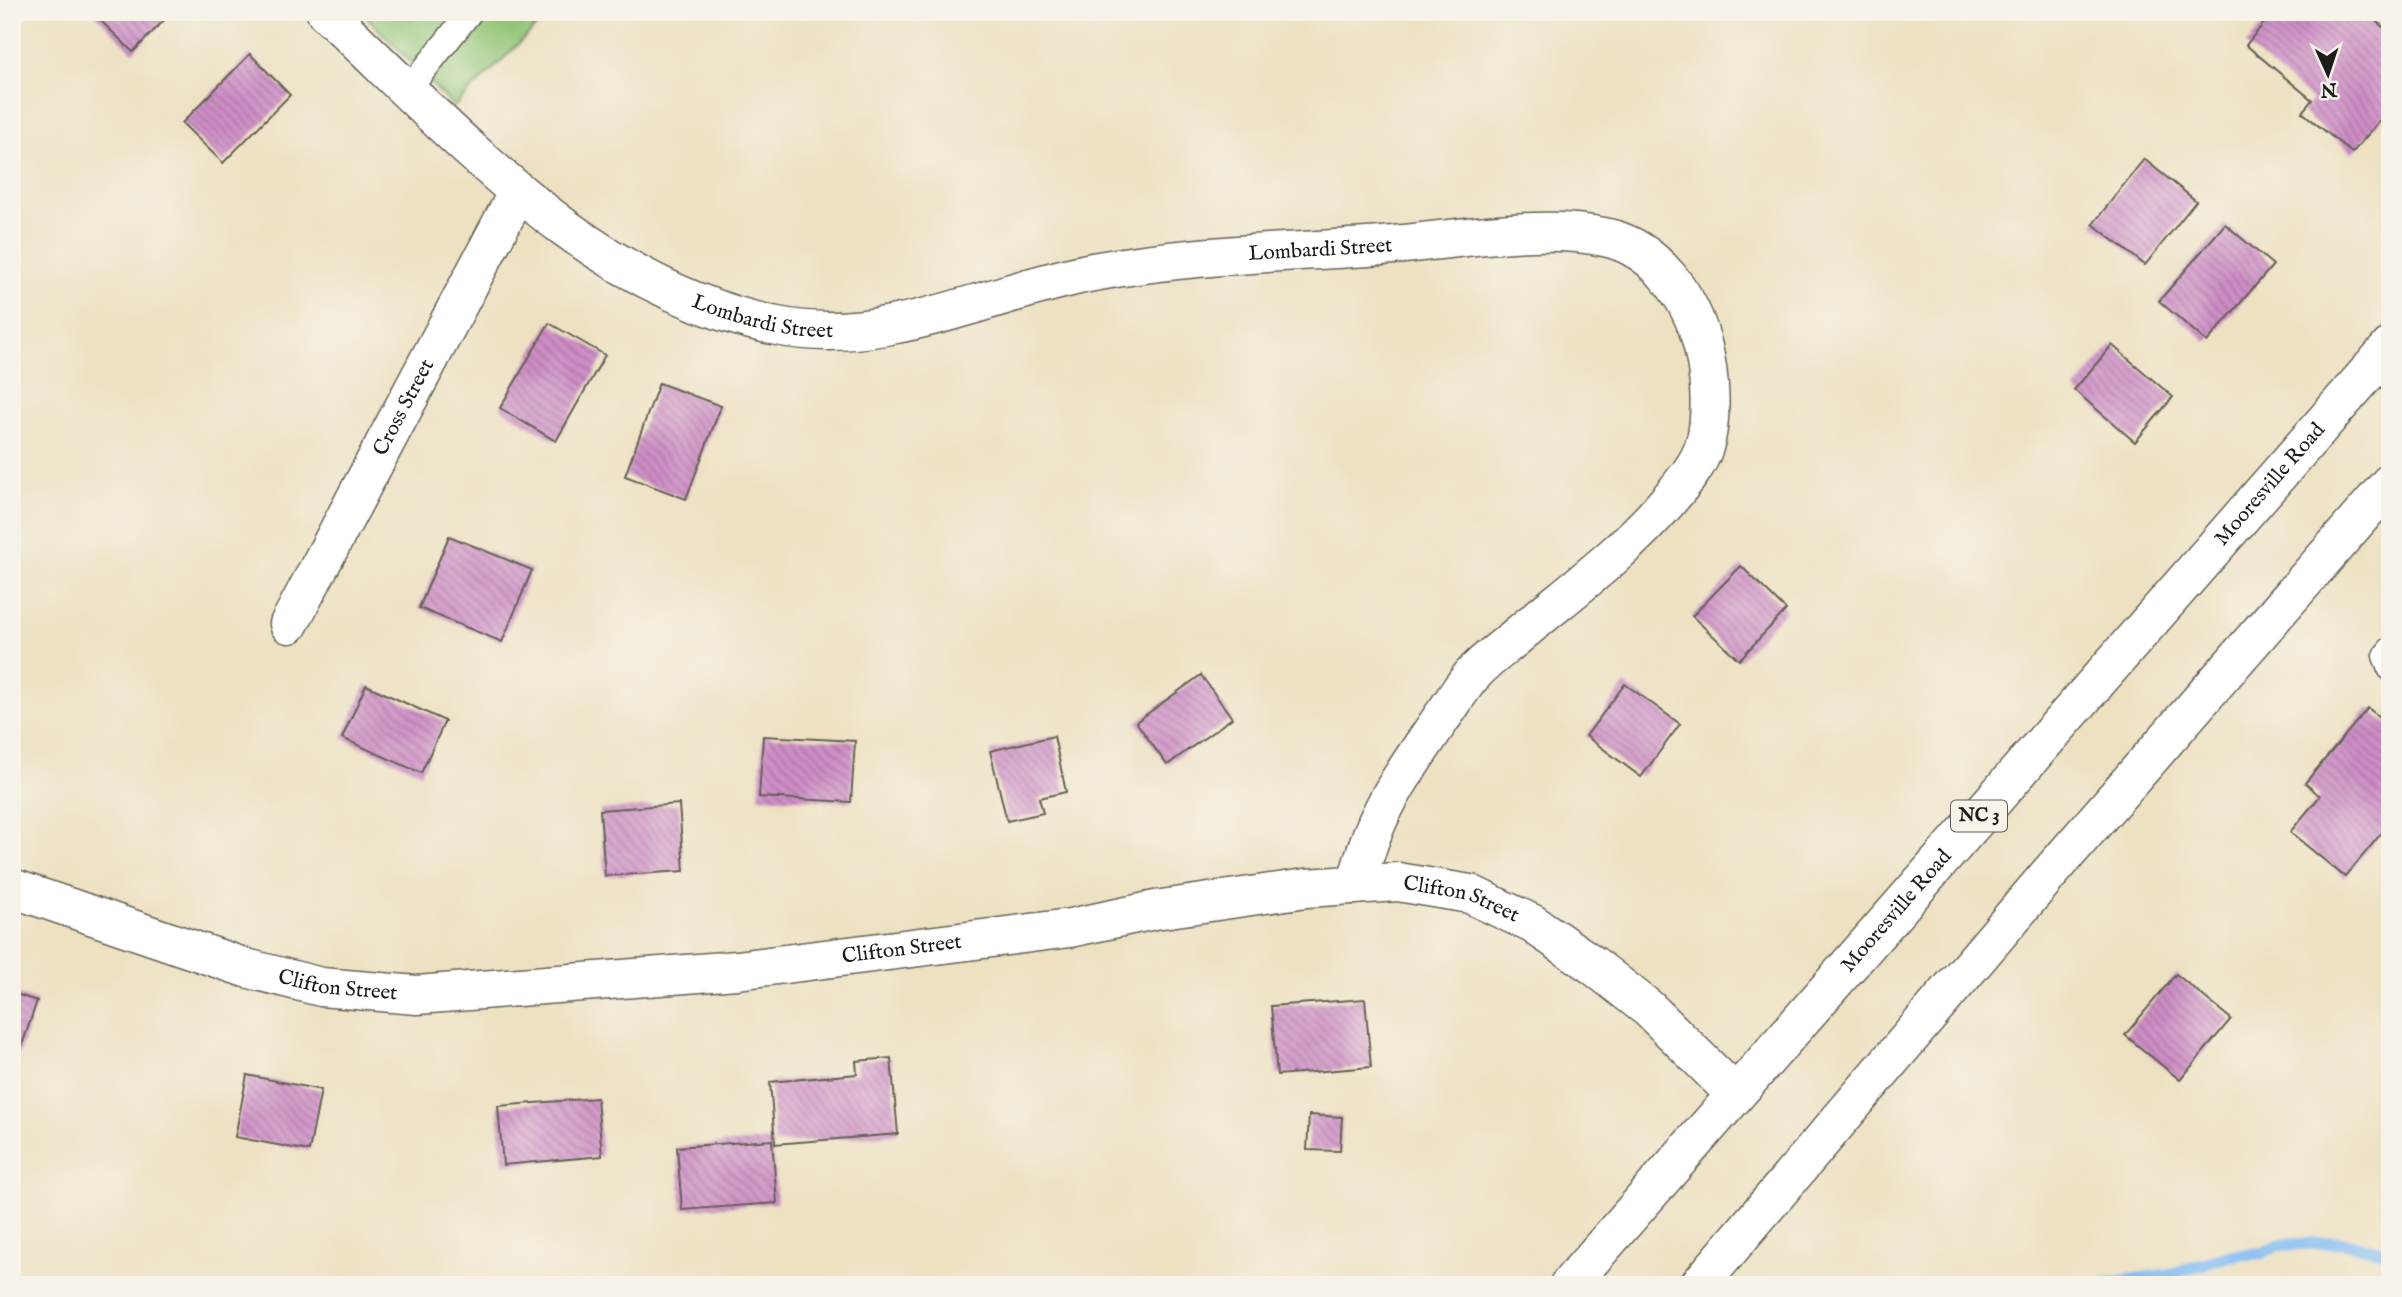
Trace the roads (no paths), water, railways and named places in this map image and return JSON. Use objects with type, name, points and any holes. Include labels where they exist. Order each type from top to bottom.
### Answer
[{"type":"street","name":"Lombardi Street","points":[[326,12],[518,192],[577,237],[667,292],[707,309],[783,328],[851,330],[890,326],[1088,273],[1184,257],[1384,246],[1527,232],[1604,237],[1631,246],[1660,269],[1684,297],[1698,326],[1706,358],[1708,404],[1704,447],[1689,476],[1642,531],[1474,673],[1411,763],[1374,828],[1356,885]]},
{"type":"street","name":"Cross Street","points":[[289,624],[518,192]]},
{"type":"street","name":"Mooresville Road","points":[[1569,1285],[2390,346]]},
{"type":"street","points":[[1699,1285],[2049,874],[2390,483]]},
{"type":"street","name":"Clifton Street","points":[[12,888],[246,968],[321,987],[417,995],[737,970],[1070,928],[1169,908],[1306,888],[1398,882],[1470,894],[1533,924],[1593,965],[1649,1009],[1735,1094]]},
{"type":"lane","points":[[408,90],[470,12]]},
{"type":"lane","points":[[2390,650],[2385,656],[2390,668]]},
{"type":"waterway","points":[[2091,1285],[2171,1274],[2232,1255],[2263,1253],[2278,1245],[2341,1242],[2390,1253]]}]
